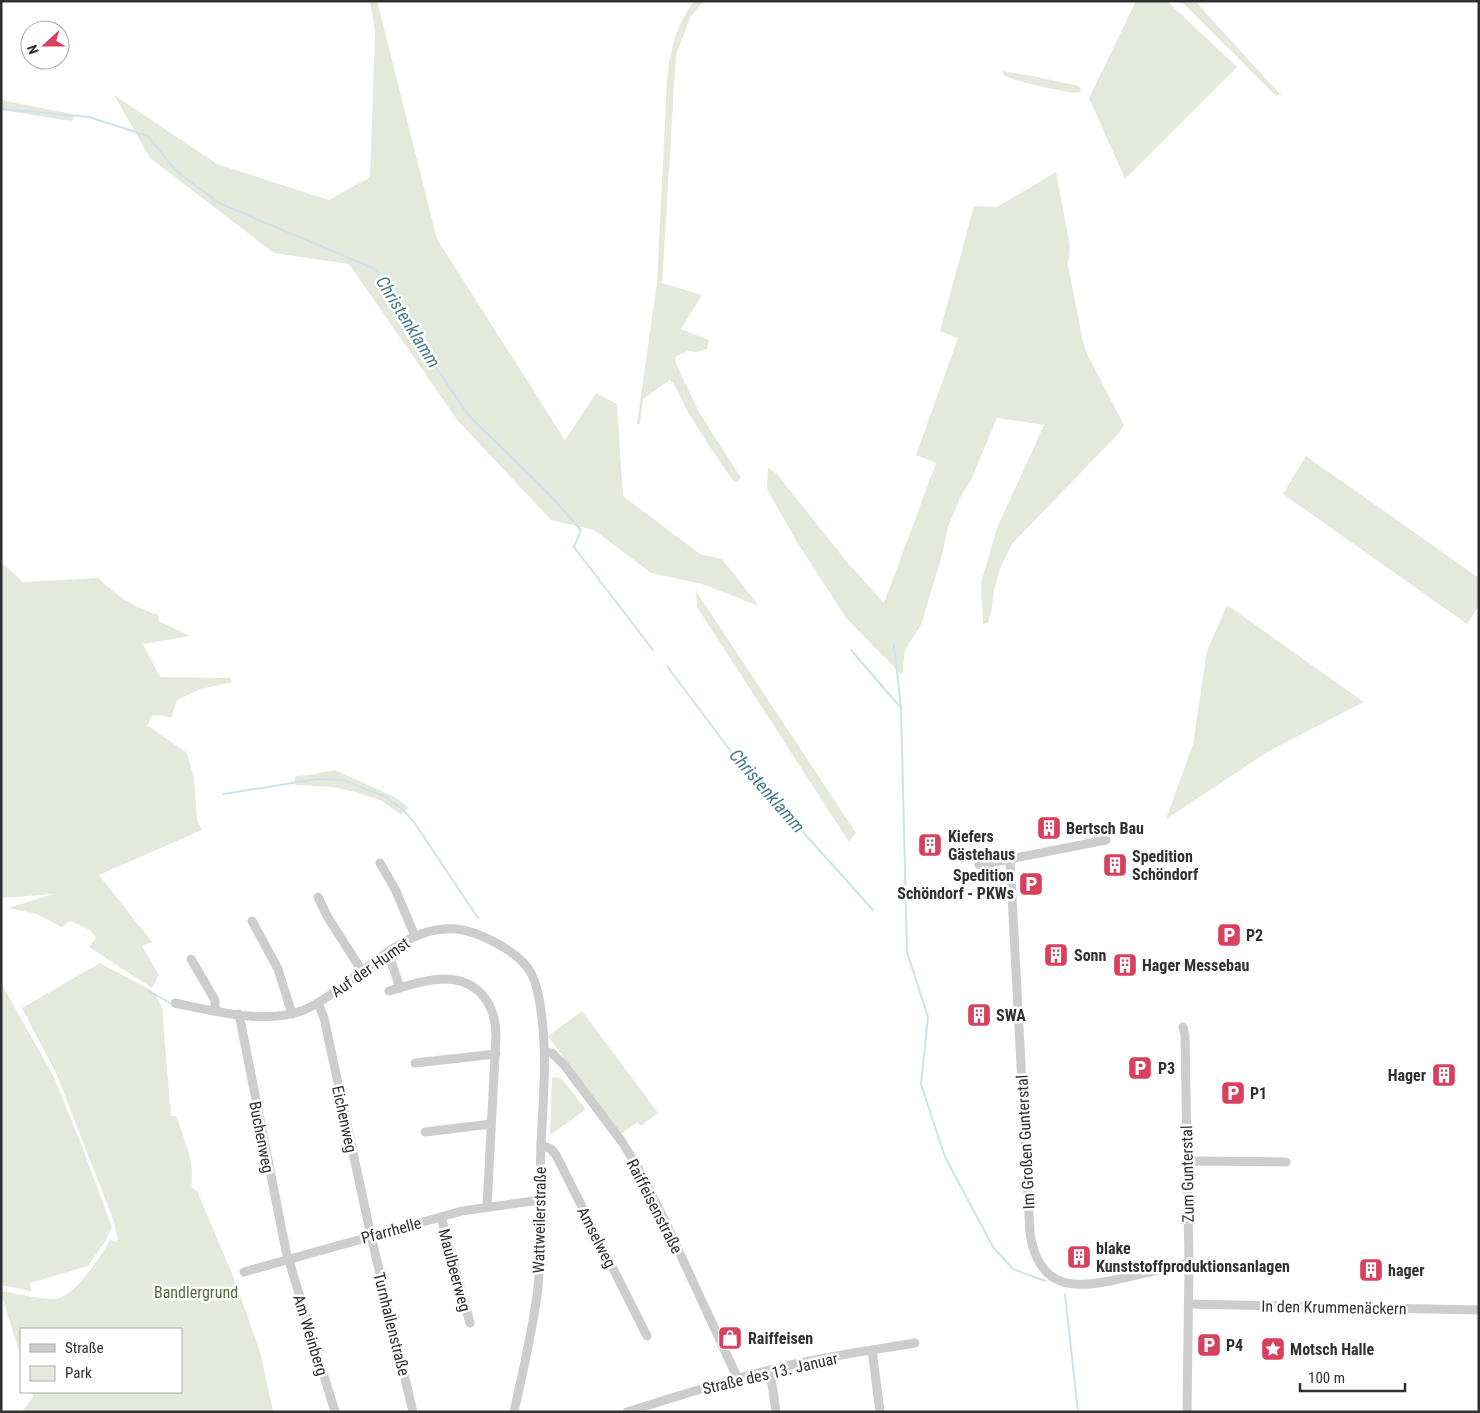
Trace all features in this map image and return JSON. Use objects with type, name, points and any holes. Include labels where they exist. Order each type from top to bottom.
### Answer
[{"type":"street","points":[[979,865],[1106,840]]},
{"type":"street","name":"Im Großen Gunterstal","points":[[1010,859],[1030,1234],[1032,1248],[1037,1261],[1051,1276],[1060,1281],[1079,1286],[1107,1282],[1189,1263]]},
{"type":"street","points":[[380,863],[401,901],[414,936]]},
{"type":"street","points":[[318,897],[327,916],[362,971]]},
{"type":"street","points":[[252,921],[278,968],[292,1014]]},
{"type":"street","name":"Auf der Humst","points":[[175,1003],[268,1017],[292,1014],[318,1003],[388,952],[414,936],[450,928],[475,933],[508,950],[524,962],[537,988],[543,1025]]},
{"type":"street","points":[[388,952],[400,988]]},
{"type":"street","points":[[191,959],[215,1000],[215,1010]]},
{"type":"street","points":[[389,991],[446,979],[459,981],[481,993],[494,1012],[496,1022],[496,1054],[486,1207]]},
{"type":"street","name":"Eichenweg","points":[[318,1003],[324,1018],[371,1236]]},
{"type":"street","name":"Buchenweg","points":[[239,1014],[288,1259]]},
{"type":"street","name":"Wattweilerstraße","points":[[514,1412],[538,1286],[545,1052],[543,1025]]},
{"type":"street","name":"Zum Gunterstal","points":[[1183,1027],[1185,1036],[1189,1263],[1187,1412]]},
{"type":"street","name":"Raiffeisenstraße","points":[[545,1052],[552,1053],[560,1060],[622,1142],[638,1168],[738,1379]]},
{"type":"street","points":[[415,1063],[496,1054]]},
{"type":"street","points":[[425,1132],[491,1124]]},
{"type":"street","name":"Amselweg","points":[[541,1146],[556,1155],[647,1336]]},
{"type":"street","points":[[1187,1164],[1194,1161],[1286,1162]]},
{"type":"street","name":"Pfarrhelle","points":[[244,1272],[441,1217],[486,1207],[540,1200]]},
{"type":"street","name":"Maulbeerweg","points":[[441,1217],[470,1323]]},
{"type":"street","name":"Turnhallenstraße","points":[[371,1236],[413,1412]]},
{"type":"street","name":"Am Weinberg","points":[[288,1259],[335,1412]]},
{"type":"street","name":"In den Krummenäckern","points":[[1189,1304],[1479,1310]]},
{"type":"street","name":"Straße des 13. Januar","points":[[627,1412],[770,1371],[808,1362],[915,1343]]},
{"type":"street","points":[[872,1350],[880,1412]]},
{"type":"street","points":[[770,1371],[776,1412]]},
{"type":"green space","points":[[370,1],[377,1],[437,239],[565,440],[596,393],[617,404],[623,496],[700,554],[722,559],[759,606],[702,584],[651,573],[594,530],[551,520],[458,421],[349,264],[274,253],[150,158],[114,95],[217,164],[329,200],[370,177],[375,32]]},
{"type":"green space","points":[[694,1],[703,1],[690,18],[676,55],[662,283],[702,295],[681,329],[709,340],[707,349],[696,352],[688,351],[675,357],[676,364],[700,414],[741,478],[739,481],[734,482],[694,423],[670,380],[643,399],[640,424],[637,424],[657,282],[668,71],[674,40],[682,20]]},
{"type":"green space","points":[[1136,1],[1167,1],[1237,67],[1125,179],[1089,98]]},
{"type":"green space","points":[[1181,1],[1195,1],[1278,92],[1282,94],[1276,96]]},
{"type":"green space","points":[[1002,71],[1079,86],[1081,90],[1080,92],[1075,92],[1044,87],[1007,77]]},
{"type":"green space","points":[[1,100],[77,115],[71,121],[1,110]]},
{"type":"green space","points":[[1056,172],[1070,247],[1068,265],[1083,342],[1088,356],[1124,425],[1119,433],[1012,544],[1000,569],[988,623],[983,624],[981,583],[997,528],[1044,425],[997,418],[972,478],[960,498],[948,527],[941,559],[921,625],[905,650],[902,675],[846,618],[797,542],[767,489],[768,468],[776,473],[847,562],[884,603],[936,463],[916,455],[958,338],[940,331],[974,206],[997,207]]},
{"type":"green space","points":[[1306,456],[1479,578],[1479,605],[1467,624],[1283,494]]},
{"type":"green space","points":[[1,562],[23,582],[98,578],[125,600],[158,615],[159,621],[190,636],[143,644],[160,677],[230,678],[232,682],[201,689],[177,700],[171,718],[153,715],[148,726],[187,753],[194,778],[197,820],[202,830],[99,875],[152,942],[142,946],[159,975],[152,988],[89,947],[96,938],[90,930],[70,921],[62,927],[36,914],[9,908],[53,894],[1,898]]},
{"type":"green space","points":[[696,591],[856,833],[849,842],[697,607]]},
{"type":"green space","points":[[1227,605],[1364,702],[1269,751],[1166,819],[1193,744],[1207,651]]},
{"type":"green space","points":[[335,770],[395,797],[409,808],[401,815],[382,801],[356,792],[333,787],[295,785],[294,780],[296,776]]},
{"type":"green space","name":"Bandlergrund","points":[[100,963],[154,992],[162,1008],[171,1116],[176,1116],[188,1151],[192,1171],[192,1188],[197,1191],[234,1278],[261,1355],[273,1412],[22,1412],[33,1397],[32,1393],[182,1393],[182,1328],[20,1328],[20,1355],[1,1291],[50,1299],[63,1296],[71,1291],[87,1275],[110,1240],[117,1242],[118,1240],[113,1219],[56,1073],[22,1008]]},
{"type":"green space","points":[[1,983],[54,1077],[112,1227],[106,1240],[88,1266],[30,1283],[31,1291],[1,1285]]},
{"type":"green space","points":[[582,1011],[658,1113],[641,1126],[637,1122],[620,1135],[548,1036]]},
{"type":"green space","points":[[552,1078],[562,1079],[585,1110],[550,1135]]},
{"type":"waterway","name":"Christenklamm","points":[[1,109],[89,117],[148,136],[176,171],[219,203],[375,269],[398,311],[468,415],[548,493],[581,530],[574,547],[653,650]]},
{"type":"waterway","points":[[894,645],[901,708],[907,952],[928,1017],[921,1084],[945,1157],[993,1247],[1013,1269],[1045,1281]]},
{"type":"waterway","points":[[851,650],[901,708]]},
{"type":"waterway","name":"Christenklamm","points":[[667,666],[733,754],[873,910]]},
{"type":"waterway","points":[[224,794],[317,779],[343,780],[386,797],[403,810],[414,822],[478,918]]},
{"type":"waterway","points":[[149,991],[170,1003]]},
{"type":"waterway","points":[[1065,1294],[1078,1412]]},
{"type":"place","name":"Bertsch Bau","points":[[1049,828]]},
{"type":"place","name":"Kiefers Gästehaus","points":[[930,845]]},
{"type":"place","name":"Spedition Schöndorf","points":[[1115,865]]},
{"type":"place","name":"Spedition Schöndorf - PKWs","points":[[1031,884]]},
{"type":"place","name":"P2","points":[[1229,935]]},
{"type":"place","name":"Sonn","points":[[1056,955]]},
{"type":"place","name":"Hager Messebau","points":[[1125,965]]},
{"type":"place","name":"SWA","points":[[979,1015]]},
{"type":"place","name":"P3","points":[[1140,1068]]},
{"type":"place","name":"Hager","points":[[1444,1075]]},
{"type":"place","name":"P1","points":[[1233,1093]]},
{"type":"place","name":"blake Kunststoffproduktionsanlagen","points":[[1079,1257]]},
{"type":"place","name":"hager","points":[[1371,1270]]},
{"type":"place","name":"Raiffeisen","points":[[730,1338]]},
{"type":"place","name":"P4","points":[[1209,1345]]},
{"type":"place","name":"Motsch Halle","points":[[1273,1349]]}]
